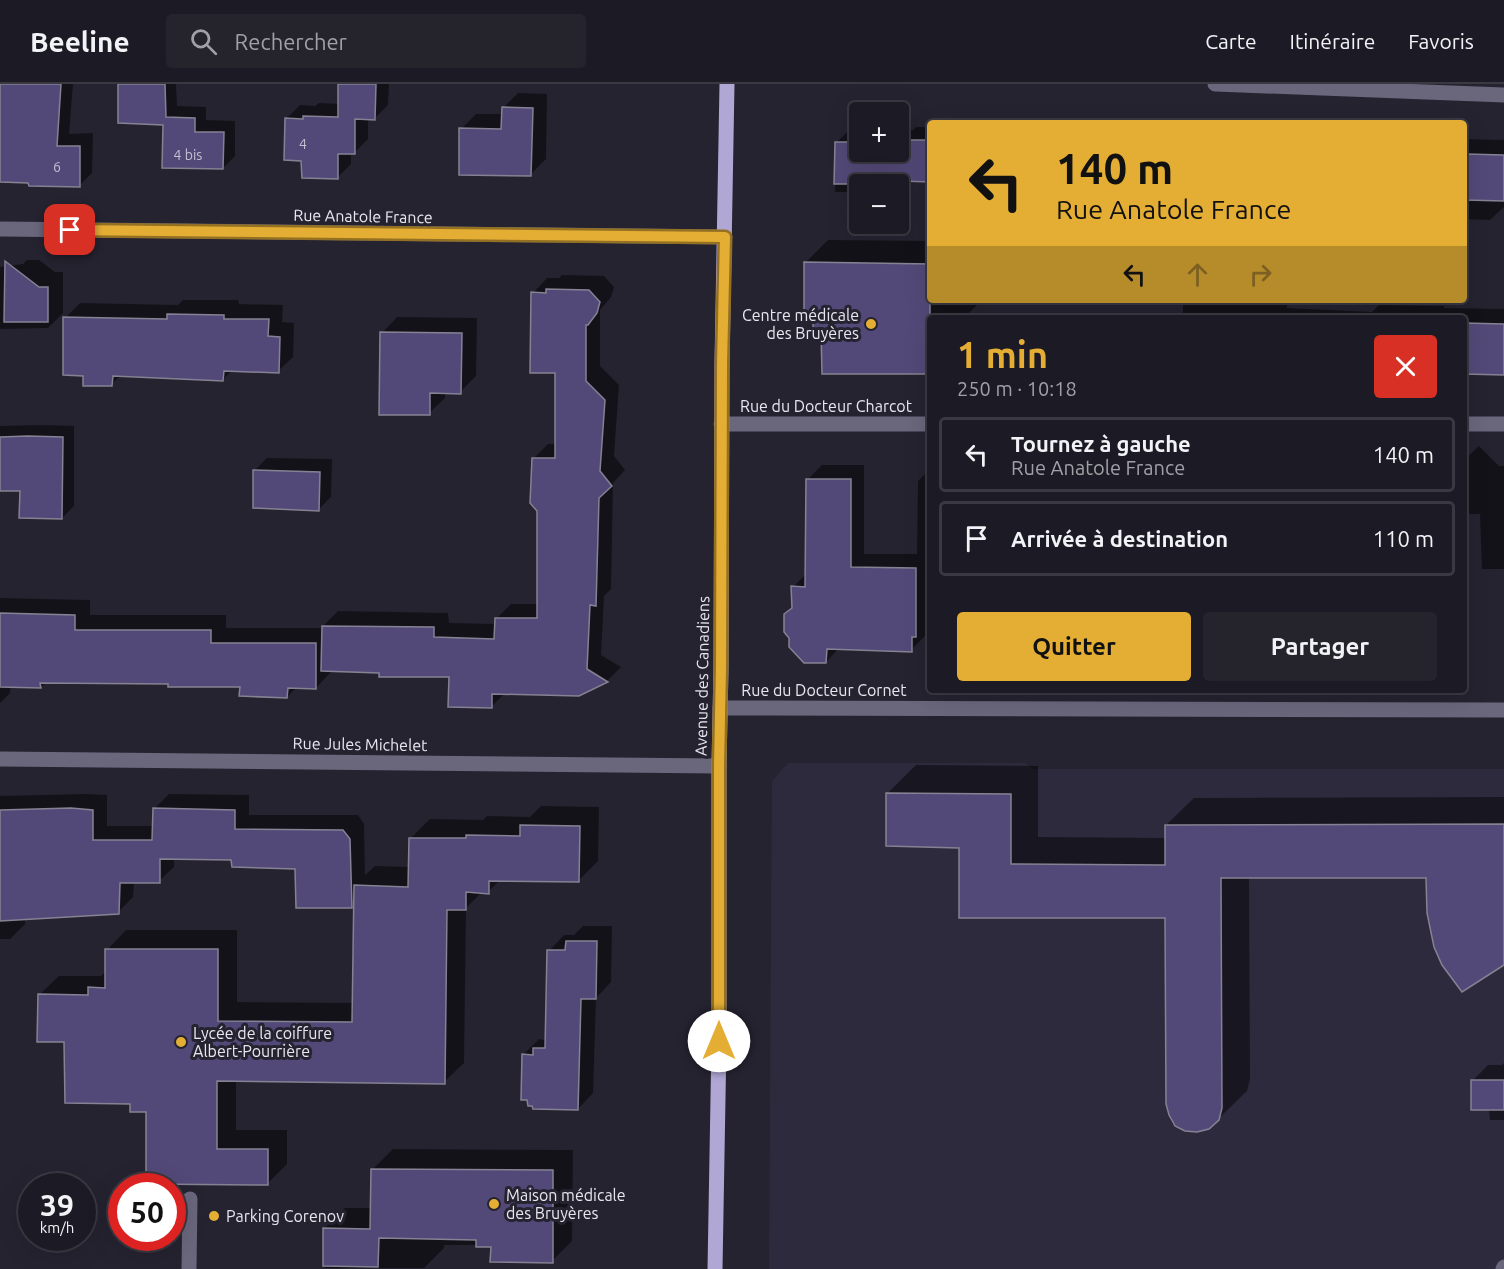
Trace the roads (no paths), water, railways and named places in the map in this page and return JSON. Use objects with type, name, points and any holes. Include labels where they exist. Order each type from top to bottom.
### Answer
[{"type":"main road","name":"Avenue des Canadiens","points":[[715,1269],[719,1041],[721,424],[727,84]]},
{"type":"street","points":[[1215,84],[1504,95]]},
{"type":"street","name":"Rue Anatole France","points":[[0,230],[725,237]]},
{"type":"street","name":"Rue du Docteur Charcot","points":[[721,424],[927,424]]},
{"type":"street","points":[[1467,424],[1504,424]]},
{"type":"street","name":"Rue du Docteur Cornet","points":[[720,708],[1504,710]]},
{"type":"street","name":"Rue Jules Michelet","points":[[0,759],[719,766]]},
{"type":"street","points":[[189,1269],[190,1199]]},
{"type":"place","name":"Centre médicale des Bruyères","points":[[871,324]]},
{"type":"place","name":"Lycée de la coiffure Albert-Pourrière","points":[[181,1042]]},
{"type":"place","name":"Maison médicale des Bruyères","points":[[494,1204]]},
{"type":"place","name":"Parking Corenov","points":[[214,1216]]}]
